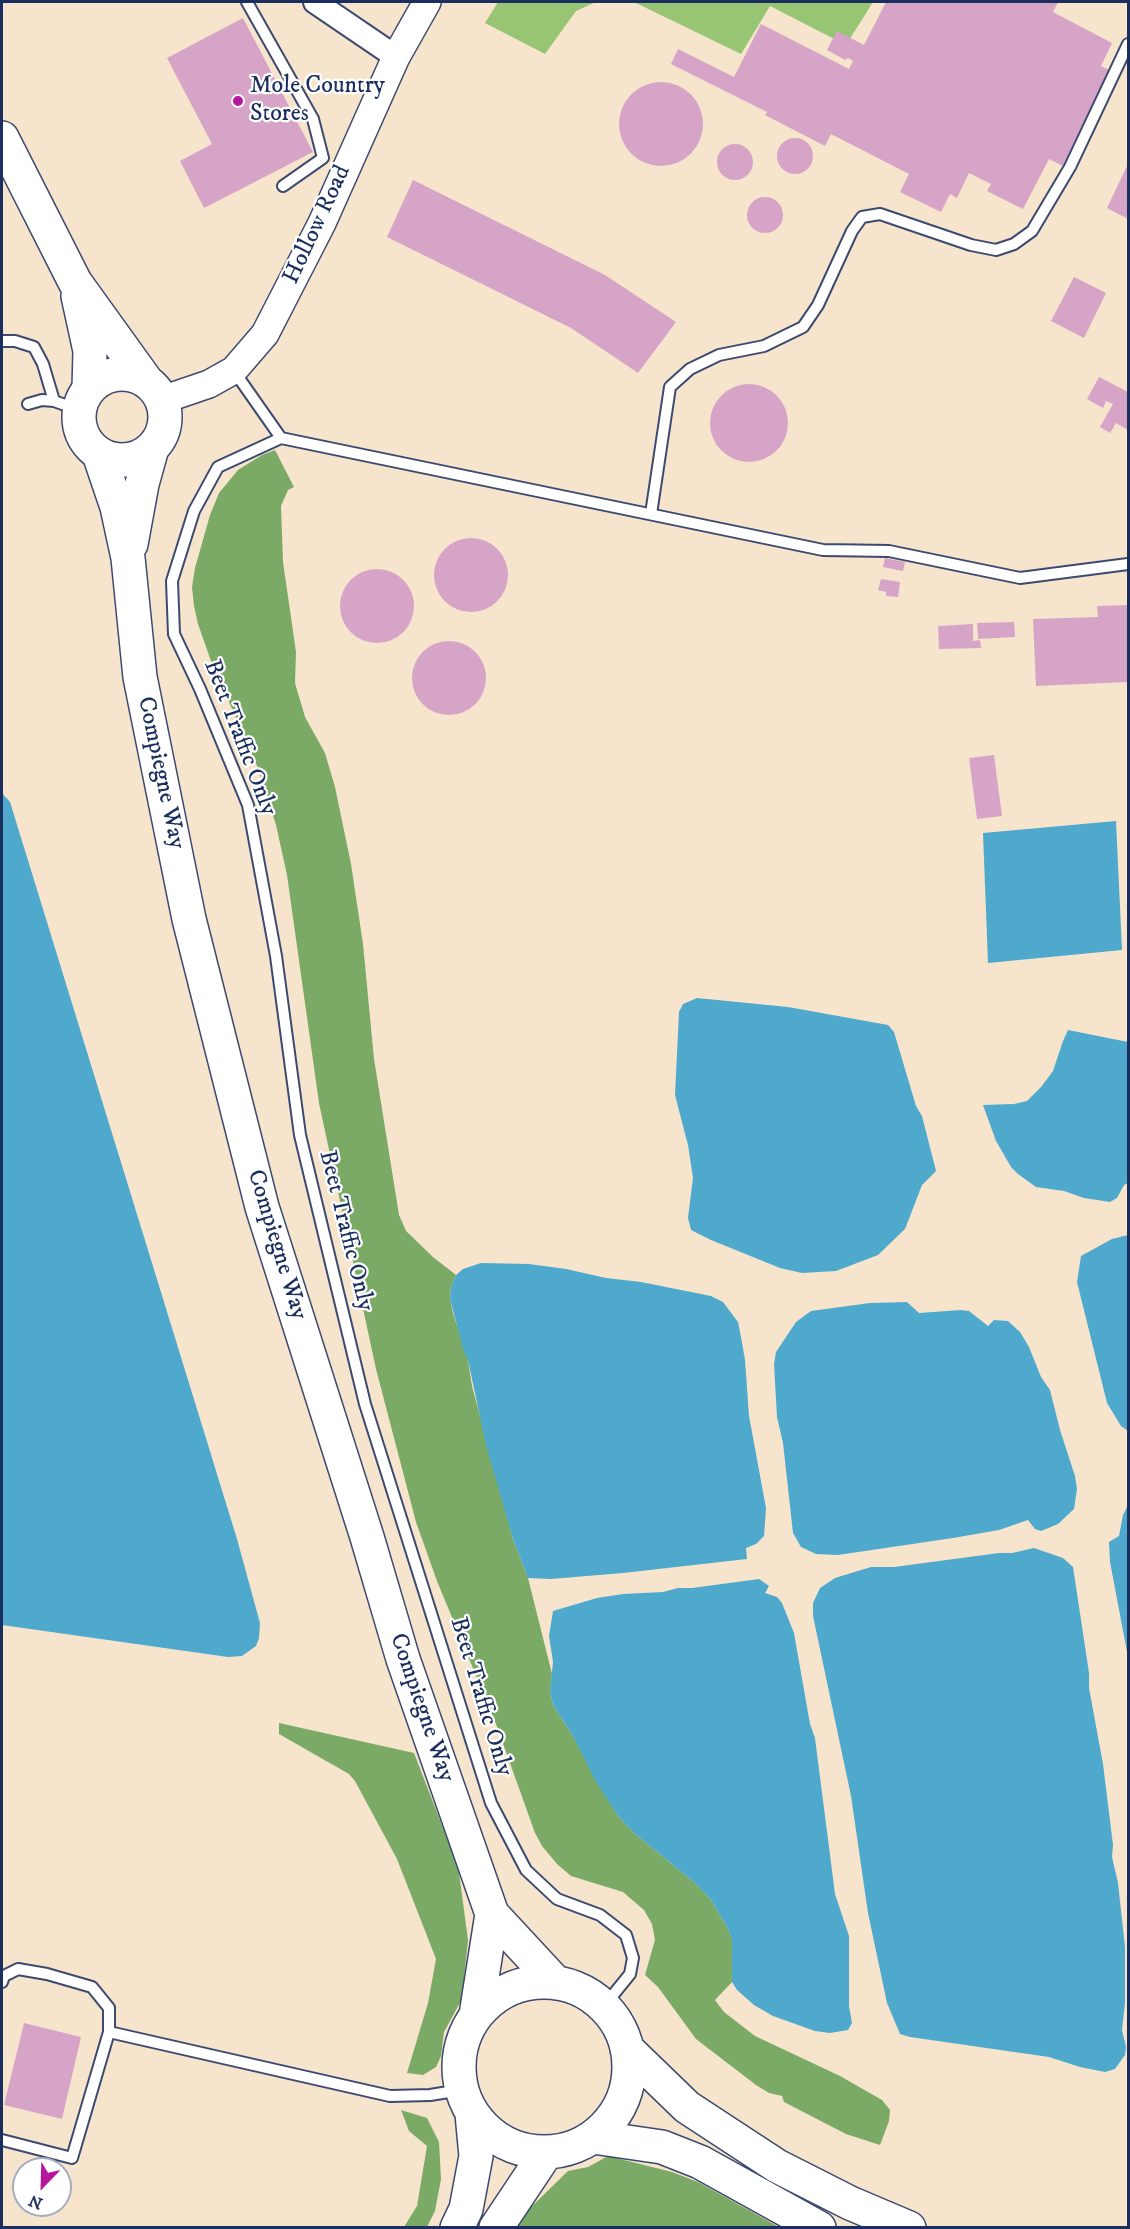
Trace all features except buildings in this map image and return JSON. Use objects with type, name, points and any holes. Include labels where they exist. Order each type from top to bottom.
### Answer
[{"type":"highway","points":[[2,138],[75,282],[154,391],[165,413],[160,438],[152,448],[140,456],[126,460],[112,459],[99,454],[89,446],[82,435],[74,400],[90,351],[75,282]]},
{"type":"highway","points":[[74,400],[98,380],[123,373],[136,376],[154,391]]},
{"type":"highway","name":"Compiegne Way","points":[[128,558],[142,484],[152,448]]},
{"type":"highway","name":"Compiegne Way","points":[[99,454],[117,507],[128,558],[140,677],[189,919],[262,1207],[367,1537],[403,1659],[492,1914],[556,1983]]},
{"type":"highway","name":"Compiegne Way","points":[[476,2015],[492,1914]]},
{"type":"highway","points":[[458,2228],[466,2209],[476,2156],[458,2064],[463,2038],[476,2015],[492,1999],[512,1988],[533,1982],[556,1983],[582,1991],[604,2006],[619,2026],[627,2049],[629,2074],[623,2098],[611,2120],[593,2137],[571,2148],[546,2153],[517,2149],[492,2135],[466,2102]]},
{"type":"highway","points":[[627,2049],[687,2107],[777,2166],[850,2203],[909,2228]]},
{"type":"highway","points":[[593,2137],[662,2147],[700,2162],[819,2228]]},
{"type":"highway","points":[[496,2228],[546,2153]]},
{"type":"street","points":[[315,2],[396,57]]},
{"type":"street","name":"Hollow Road","points":[[154,391],[208,384],[234,370],[265,334],[322,223],[396,57],[427,2]]},
{"type":"lane","points":[[247,2],[313,119],[323,158],[283,186]]},
{"type":"lane","points":[[651,514],[670,387],[690,369],[719,355],[764,346],[803,327],[818,305],[852,231],[862,217],[880,214],[971,245],[996,250],[1014,244],[1032,231],[1070,167],[1128,44]]},
{"type":"lane","points":[[2,341],[15,340],[34,347],[43,364],[74,400]]},
{"type":"lane","points":[[234,370],[281,438],[823,550],[889,551],[1020,578],[1128,564]]},
{"type":"lane","points":[[28,404],[42,400],[74,400]]},
{"type":"lane","name":"Beet Traffic Only","points":[[281,438],[218,467],[194,511],[171,581],[174,634],[200,689],[248,805],[276,956],[300,1135],[369,1415],[491,1803],[526,1870],[557,1899],[600,1915],[626,1935],[633,1958],[630,1974],[604,2006]]},
{"type":"lane","points":[[2,1977],[18,1969],[47,1974],[92,1987],[109,2008],[109,2032],[72,2158],[2,2140]]},
{"type":"lane","points":[[109,2032],[390,2096],[430,2095],[466,2102]]},
{"type":"green space","points":[[498,2],[596,2],[576,11],[545,54],[485,23]]},
{"type":"green space","points":[[626,2],[873,2],[846,45],[770,6],[741,54],[636,3]]},
{"type":"green space","points":[[275,450],[294,487],[288,490],[281,506],[283,562],[296,652],[295,683],[305,717],[325,753],[335,787],[351,864],[363,944],[374,1059],[399,1215],[406,1231],[456,1275],[451,1287],[450,1299],[453,1313],[468,1360],[472,1386],[513,1539],[528,1578],[552,1674],[550,1691],[553,1705],[618,1816],[634,1833],[695,1883],[711,1900],[727,1927],[732,1939],[734,1956],[732,1982],[715,2000],[724,2012],[755,2036],[840,2076],[882,2100],[890,2110],[889,2121],[880,2145],[846,2134],[784,2102],[782,2096],[769,2093],[756,2085],[696,2039],[658,1987],[645,1975],[655,1940],[652,1924],[644,1910],[623,1892],[571,1876],[542,1846],[535,1833],[496,1724],[437,1581],[416,1522],[376,1369],[319,1103],[287,875],[276,825],[258,768],[211,661],[194,606],[192,587],[195,568],[210,515],[219,493],[238,470]]},
{"type":"green space","points":[[279,1723],[414,1753],[450,1846],[457,1858],[468,1940],[462,1999],[444,2032],[441,2056],[436,2067],[423,2075],[407,2073],[428,2003],[436,1959],[397,1859],[349,1774],[279,1734]]},
{"type":"green space","points":[[401,2110],[427,2118],[439,2142],[441,2179],[435,2211],[427,2227],[404,2227],[417,2206],[427,2146],[409,2131]]},
{"type":"green space","points":[[608,2156],[672,2172],[698,2182],[779,2227],[517,2228],[528,2210],[568,2171],[588,2167]]},
{"type":"water","points":[[2,793],[10,802],[237,1539],[260,1623],[256,1646],[242,1656],[228,1657],[2,1625]]},
{"type":"water","points":[[1116,821],[1122,950],[988,963],[983,833]]},
{"type":"water","points":[[697,998],[788,1007],[888,1025],[894,1032],[916,1106],[922,1116],[936,1171],[922,1185],[905,1229],[878,1255],[836,1271],[802,1273],[780,1268],[691,1230],[688,1218],[693,1178],[688,1145],[675,1095],[679,1012],[683,1004]]},
{"type":"water","points":[[1068,1030],[1128,1042],[1128,1183],[1124,1185],[1117,1198],[1110,1202],[1036,1187],[1018,1174],[1011,1167],[996,1141],[983,1105],[1014,1104],[1027,1101],[1053,1071]]},
{"type":"water","points":[[1128,1235],[1128,1431],[1121,1426],[1107,1403],[1077,1282],[1081,1256],[1112,1239]]},
{"type":"water","points":[[481,1263],[529,1264],[566,1269],[711,1296],[723,1302],[738,1322],[745,1360],[749,1416],[766,1508],[764,1536],[756,1544],[746,1548],[747,1559],[623,1573],[551,1579],[528,1578],[513,1539],[486,1445],[468,1360],[450,1299],[451,1287],[456,1275],[463,1269]]},
{"type":"water","points":[[907,1302],[919,1313],[969,1311],[988,1326],[994,1320],[1008,1321],[1020,1332],[1029,1347],[1041,1377],[1050,1390],[1075,1476],[1077,1489],[1074,1509],[1058,1524],[1041,1531],[1035,1529],[1028,1520],[999,1530],[838,1555],[816,1554],[801,1547],[793,1533],[783,1443],[777,1417],[774,1364],[776,1352],[796,1322],[811,1311],[870,1303]]},
{"type":"water","points":[[1128,1505],[1128,1657],[1110,1562],[1109,1542],[1119,1536],[1123,1515]]},
{"type":"water","points":[[1034,1548],[1063,1558],[1073,1567],[1089,1673],[1089,1688],[1103,1764],[1113,1845],[1112,1857],[1118,1883],[1125,1947],[1125,2003],[1122,2030],[1126,2047],[1125,2055],[1115,2069],[1105,2072],[1049,2057],[900,2034],[887,2003],[868,1913],[851,1796],[813,1616],[813,1603],[820,1588],[835,1578],[871,1567],[894,1567],[1012,1553]]},
{"type":"water","points":[[759,1579],[769,1586],[765,1593],[777,1597],[782,1603],[794,1633],[810,1724],[815,1738],[835,1894],[849,1936],[849,2006],[852,2023],[848,2030],[830,2033],[815,2031],[773,2016],[754,2005],[737,1990],[732,1982],[732,1939],[711,1900],[695,1883],[634,1833],[618,1816],[553,1705],[550,1691],[553,1662],[549,1636],[553,1611],[597,1598]]},
{"type":"place","name":"Mole Country Stores","points":[[238,101]]}]
